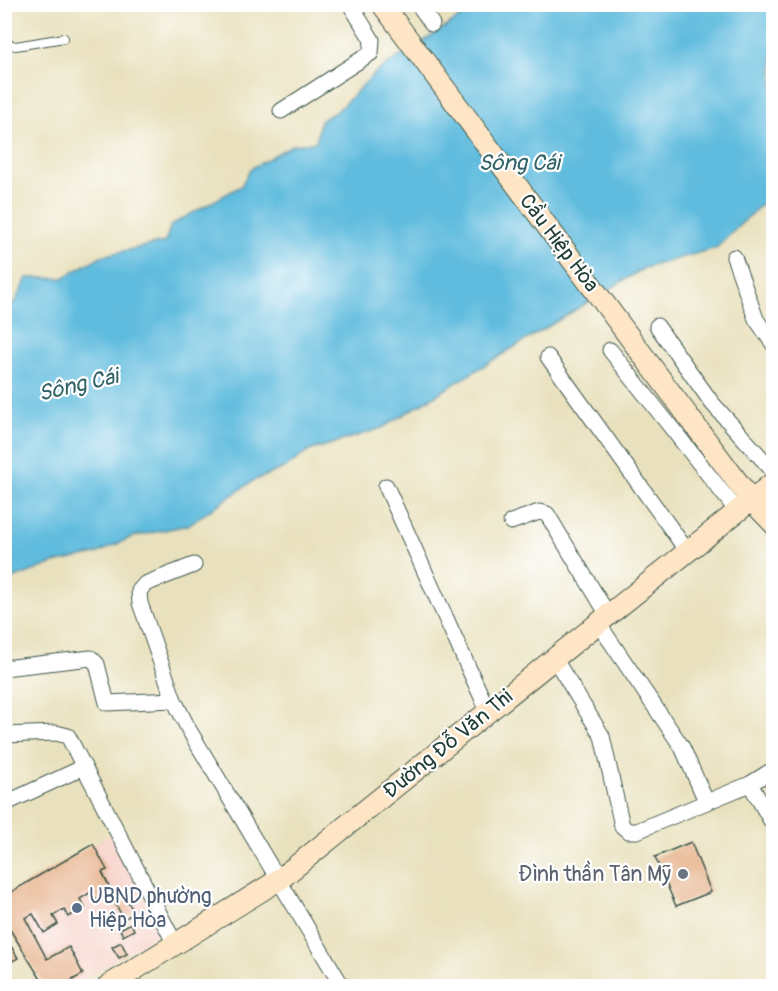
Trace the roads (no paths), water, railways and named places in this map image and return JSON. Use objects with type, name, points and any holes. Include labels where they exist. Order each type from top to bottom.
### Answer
[{"type":"street","points":[[281,111],[371,53],[372,40],[350,4]]},
{"type":"street","name":"Cầu Hiệp Hòa","points":[[382,4],[693,424],[744,506],[774,525]]},
{"type":"street","points":[[418,4],[432,24]]},
{"type":"street","points":[[734,257],[756,319],[774,345]]},
{"type":"street","points":[[657,326],[712,403],[774,472]]},
{"type":"street","points":[[610,350],[744,506]]},
{"type":"street","points":[[548,357],[687,552]]},
{"type":"street","name":"Đường Đỗ Văn Thi","points":[[108,987],[280,879],[774,482]]},
{"type":"street","points":[[386,486],[488,711]]},
{"type":"street","points":[[511,522],[539,512],[547,514],[603,619],[682,747],[706,801]]},
{"type":"street","points":[[194,565],[145,584],[139,591],[140,603],[174,700],[214,776],[280,879],[342,987]]},
{"type":"street","points":[[4,668],[91,658],[97,664],[107,703],[174,700]]},
{"type":"street","points":[[554,658],[603,736],[622,826],[628,831],[637,831],[750,784],[774,769]]},
{"type":"street","points":[[4,735],[63,733],[72,742],[175,945]]},
{"type":"street","points":[[4,804],[84,767]]},
{"type":"street","points":[[750,784],[774,826]]},
{"type":"lane","points":[[4,43],[16,46],[64,38]]},
{"type":"water","name":"Sông Cái","points":[[479,5],[773,5],[773,193],[716,248],[644,268],[382,428],[309,451],[286,467],[253,481],[188,525],[132,537],[96,554],[54,563],[5,582],[5,308],[15,302],[27,278],[63,278],[101,256],[165,242],[171,225],[241,186],[250,169],[292,145],[316,142],[320,121],[337,111],[376,72]]},
{"type":"place","name":"Đình thần Tân Mỹ","points":[[683,874]]},
{"type":"place","name":"UBND phường Hiệp Hòa","points":[[77,908]]}]
